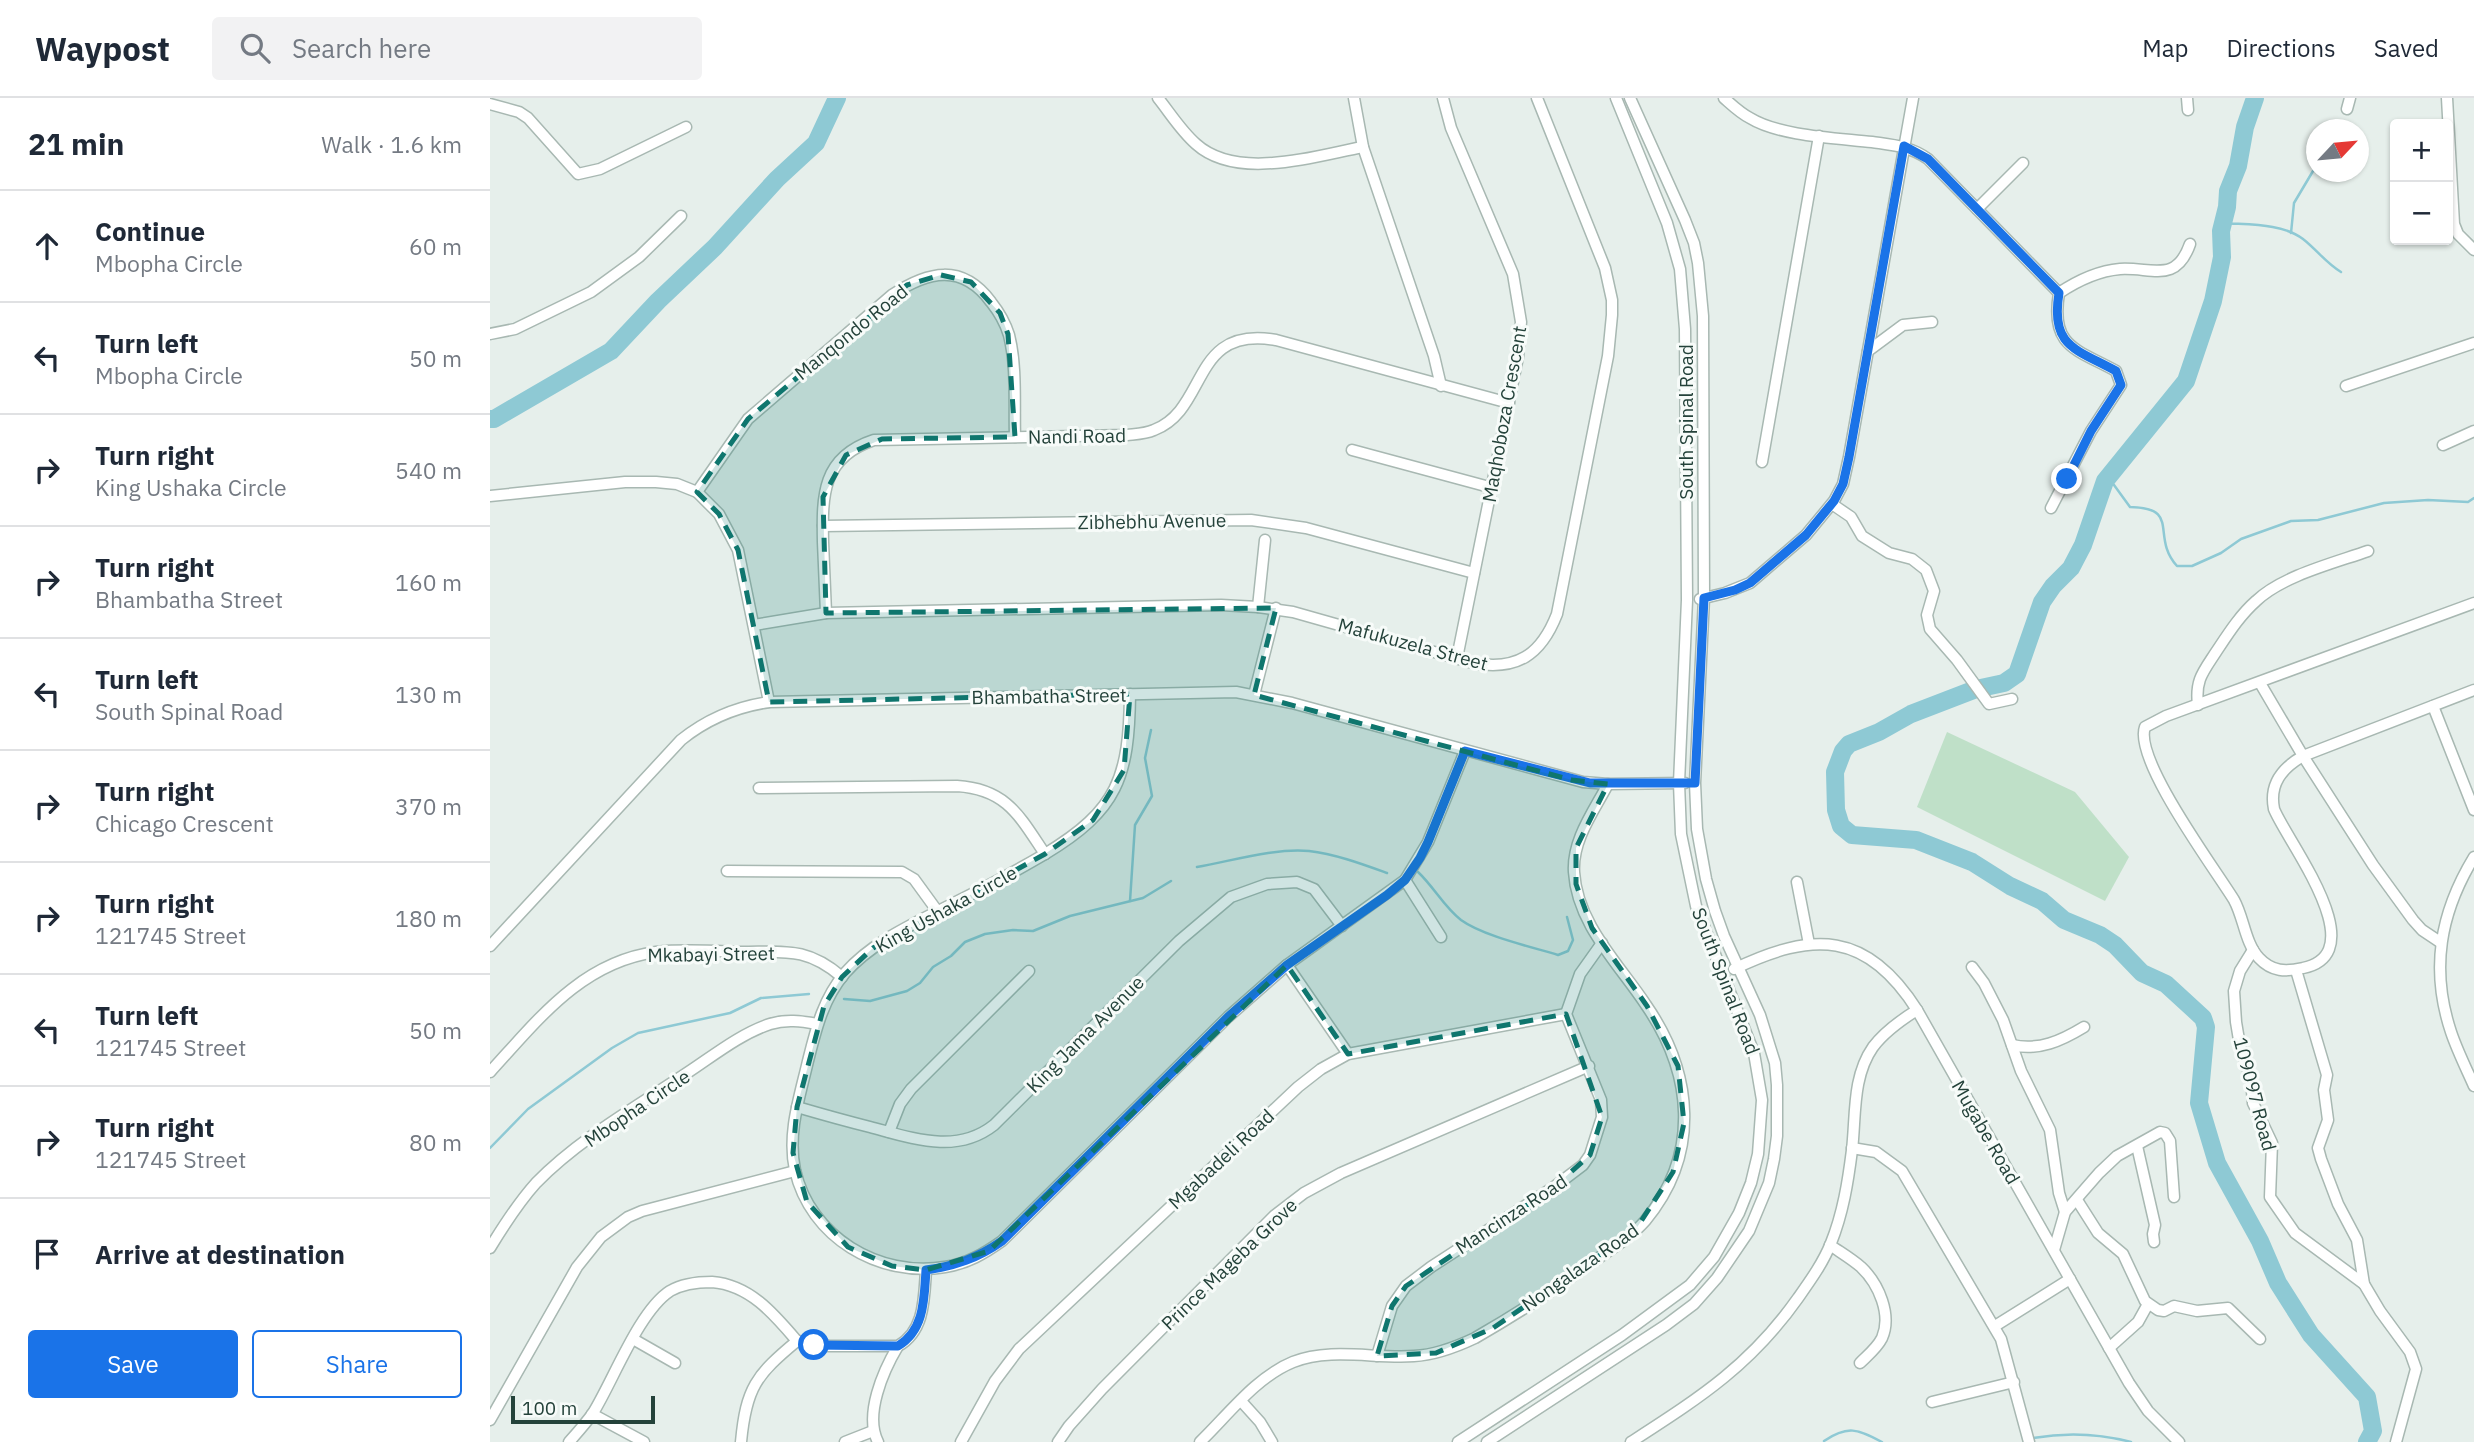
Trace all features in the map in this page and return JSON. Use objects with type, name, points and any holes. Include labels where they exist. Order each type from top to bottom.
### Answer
[{"type":"street","points":[[490,103],[497,98]]},
{"type":"street","points":[[1158,98],[1197,145],[1209,153],[1234,161],[1288,161],[1363,147]]},
{"type":"street","points":[[1354,98],[1363,147],[1434,356],[1441,386]]},
{"type":"street","name":"Maqhoboza Crescent","points":[[1443,98],[1451,128],[1504,252],[1518,292],[1521,336],[1457,659]]},
{"type":"street","name":"Mafukuzela Street","points":[[754,625],[826,613],[1258,607],[1276,608],[1490,666],[1511,664],[1532,653],[1552,625],[1560,602],[1612,334],[1612,300],[1605,268],[1537,98]]},
{"type":"street","name":"South Spinal Road","points":[[1458,1442],[1677,1296],[1703,1270],[1725,1241],[1751,1183],[1758,1154],[1762,1100],[1754,1053],[1696,906],[1685,858],[1680,813],[1687,600],[1685,329],[1680,269],[1667,223],[1616,98]]},
{"type":"street","name":"South Spinal Road","points":[[1487,1442],[1694,1304],[1717,1278],[1749,1231],[1769,1184],[1777,1136],[1777,1085],[1769,1040],[1724,936],[1706,879],[1697,829],[1695,783],[1704,598],[1703,317],[1698,263],[1685,220],[1630,98]]},
{"type":"street","points":[[1724,98],[1751,120],[1772,127],[1819,136],[1904,146],[1928,159],[2059,293]]},
{"type":"street","points":[[1687,600],[1735,590],[1759,577],[1806,535],[1832,503],[1843,484],[1913,98]]},
{"type":"street","points":[[2448,98],[2454,224],[2458,234],[2474,250]]},
{"type":"street","points":[[490,103],[523,114],[578,174],[600,169],[685,127]]},
{"type":"street","points":[[1762,463],[1819,136]]},
{"type":"street","points":[[1977,209],[2023,163]]},
{"type":"street","points":[[490,334],[515,329],[591,292],[639,257],[681,216]]},
{"type":"street","points":[[2059,293],[2103,272],[2119,269],[2163,272],[2177,267],[2185,258],[2190,244]]},
{"type":"street","name":"Manqondo Road","points":[[697,492],[741,428],[757,410],[892,295],[916,280],[929,276],[951,275],[971,282],[989,298],[1000,313],[1012,349],[1015,437]]},
{"type":"street","points":[[2051,508],[2091,431],[2121,385],[2116,371],[2071,346],[2062,337],[2056,317],[2059,293]]},
{"type":"street","points":[[1868,351],[1903,325],[1932,322]]},
{"type":"street","name":"Nandi Road","points":[[826,613],[823,497],[831,472],[846,455],[867,443],[881,439],[1127,435],[1155,430],[1177,413],[1222,348],[1241,339],[1276,340],[1509,403]]},
{"type":"street","points":[[2346,386],[2474,343]]},
{"type":"street","points":[[2443,445],[2474,431]]},
{"type":"street","points":[[1352,450],[1493,488]]},
{"type":"street","points":[[490,496],[625,482],[677,484],[697,492],[719,514],[738,550],[769,702]]},
{"type":"street","points":[[1832,503],[1851,517],[1862,536],[1889,553],[1912,559],[1926,570],[1934,591],[1928,610],[1928,624],[1934,635],[1957,660],[1988,703],[2012,699]]},
{"type":"street","name":"Zibhebhu Avenue","points":[[823,526],[1251,520],[1306,528],[1474,573]]},
{"type":"street","points":[[1258,607],[1265,540]]},
{"type":"street","points":[[2198,705],[2196,692],[2200,676],[2258,599],[2290,580],[2368,551]]},
{"type":"street","points":[[2474,603],[2166,716],[2145,727],[2142,734],[2144,746],[2187,831],[2234,901],[2253,950],[2270,967],[2282,971],[2297,970],[2319,963],[2327,953],[2330,933],[2318,886],[2278,818],[2272,799],[2274,785],[2281,772],[2303,756],[2474,690]]},
{"type":"street","points":[[1254,695],[1276,608]]},
{"type":"street","points":[[2260,683],[2303,756],[2406,911],[2422,930],[2440,942]]},
{"type":"street","name":"Bhambatha Street","points":[[490,946],[681,740],[719,716],[744,706],[769,702],[1236,692],[1292,703],[1572,780],[1608,784],[1695,783]]},
{"type":"street","name":"King Ushaka Circle","points":[[1130,694],[1127,755],[1119,782],[1093,820],[1068,841],[873,948],[842,977],[831,993],[817,1024],[792,1139],[795,1171],[804,1195],[814,1214],[848,1247],[882,1263],[926,1270],[960,1264],[989,1251],[1002,1241],[1228,1017],[1287,965],[1405,880],[1428,842],[1465,751]]},
{"type":"street","points":[[2433,706],[2474,810]]},
{"type":"street","name":"Nongalaza Road","points":[[1200,1442],[1270,1375],[1300,1359],[1326,1355],[1427,1355],[1462,1345],[1622,1242],[1645,1220],[1666,1188],[1683,1141],[1684,1099],[1678,1066],[1647,1006],[1602,943],[1584,912],[1574,872],[1576,848],[1608,784]]},
{"type":"street","points":[[759,788],[957,786],[981,789],[1004,800],[1014,810],[1045,854]]},
{"type":"street","points":[[2474,857],[2463,875],[2449,909],[2440,942],[2443,998],[2451,1031],[2474,1086]]},
{"type":"street","points":[[727,871],[902,872],[914,879],[938,912]]},
{"type":"street","points":[[1405,880],[1441,937]]},
{"type":"street","name":"King Jama Avenue","points":[[797,1107],[923,1141],[946,1143],[971,1138],[988,1130],[1179,941],[1222,904],[1242,892],[1267,884],[1288,882],[1307,885],[1322,897],[1342,926]]},
{"type":"street","points":[[1797,882],[1808,944]]},
{"type":"street","points":[[1566,1014],[1580,974],[1602,943]]},
{"type":"street","name":"Mugabe Road","points":[[1723,974],[1782,950],[1808,944],[1842,945],[1870,957],[1893,975],[1917,1010],[2109,1348],[2148,1411],[2179,1442]]},
{"type":"street","name":"109097 Road","points":[[2253,950],[2240,971],[2234,991],[2236,1022],[2240,1046],[2251,1079],[2253,1103],[2272,1143],[2270,1197],[2295,1233],[2364,1283]]},
{"type":"street","name":"Mkabayi Street","points":[[490,1072],[573,986],[607,966],[632,957],[671,951],[797,953],[822,961],[842,977]]},
{"type":"street","points":[[1287,965],[1348,1054]]},
{"type":"street","points":[[1972,967],[1988,990],[2007,1029],[2021,1072],[2050,1130],[2059,1193],[2065,1212]]},
{"type":"street","points":[[2297,970],[2327,1075],[2325,1090],[2328,1126],[2318,1148],[2338,1204],[2357,1240],[2364,1283],[2379,1311],[2414,1360],[2415,1379],[2396,1442]]},
{"type":"street","points":[[889,1132],[900,1104],[911,1089],[1029,971]]},
{"type":"street","points":[[1632,1442],[1711,1389],[1747,1359],[1793,1306],[1830,1245],[1842,1209],[1852,1149],[1858,1086],[1867,1059],[1890,1028],[1917,1010]]},
{"type":"street","name":"Mgabadeli Road","points":[[961,1442],[995,1381],[1019,1349],[1306,1079],[1348,1054],[1566,1014]]},
{"type":"street","name":"Mancinza Road","points":[[1377,1356],[1392,1306],[1406,1286],[1554,1187],[1583,1165],[1590,1155],[1602,1118],[1601,1100],[1566,1014]]},
{"type":"street","name":"Mbopha Circle","points":[[490,1248],[507,1220],[536,1183],[593,1136],[758,1029],[790,1021],[817,1024]]},
{"type":"street","points":[[2012,1045],[2029,1048],[2054,1043],[2084,1027]]},
{"type":"street","name":"Prince Mageba Grove","points":[[1058,1442],[1111,1379],[1275,1216],[1304,1193],[1341,1173],[1588,1066]]},
{"type":"street","points":[[2054,1250],[2065,1212],[2113,1159],[2161,1132],[2167,1135],[2174,1197]]},
{"type":"street","points":[[2137,1146],[2155,1225],[2154,1242]]},
{"type":"street","points":[[1852,1149],[1876,1152],[1902,1171],[1995,1326],[2006,1351],[2029,1442]]},
{"type":"street","points":[[490,1420],[576,1267],[591,1247],[613,1227],[628,1217],[658,1206],[795,1171]]},
{"type":"street","points":[[2077,1200],[2098,1233],[2123,1254],[2148,1304],[2164,1311],[2174,1306],[2197,1311],[2228,1308],[2260,1339]]},
{"type":"street","points":[[1830,1245],[1860,1265],[1869,1275],[1884,1308],[1885,1327],[1882,1337],[1878,1345],[1860,1363]]},
{"type":"street","points":[[845,1442],[876,1437],[872,1415],[874,1406],[888,1365],[898,1346],[911,1336],[918,1324],[926,1270]]},
{"type":"street","points":[[1995,1326],[2070,1279]]},
{"type":"street","points":[[569,1442],[592,1414],[633,1339],[656,1304],[670,1291],[701,1282],[723,1283],[754,1296],[778,1318],[797,1342],[821,1346],[898,1346]]},
{"type":"street","points":[[2109,1348],[2138,1322],[2148,1304]]},
{"type":"street","points":[[633,1339],[675,1363]]},
{"type":"street","points":[[741,1442],[746,1403],[757,1380],[797,1342]]},
{"type":"street","points":[[1932,1402],[2014,1382]]},
{"type":"street","points":[[1241,1401],[1260,1422],[1272,1442]]},
{"type":"street","points":[[592,1414],[644,1442]]},
{"type":"highlighted area","points":[[941,275],[971,282],[1000,313],[1008,334],[1015,437],[882,439],[846,455],[823,497],[826,613],[1276,608],[1254,695],[1572,780],[1608,784],[1576,848],[1576,884],[1592,928],[1647,1006],[1678,1066],[1684,1123],[1673,1172],[1634,1232],[1493,1328],[1436,1353],[1377,1356],[1392,1306],[1406,1286],[1554,1187],[1590,1155],[1602,1117],[1566,1014],[1348,1054],[1287,965],[989,1251],[926,1270],[892,1266],[848,1247],[807,1202],[793,1153],[797,1107],[824,1006],[842,977],[873,948],[1045,854],[1093,820],[1124,770],[1130,694],[769,702],[738,550],[719,514],[697,492],[748,419],[907,285]]},
{"type":"green space","points":[[1947,732],[2075,792],[2129,857],[2105,901],[1917,807]]},
{"type":"waterway","points":[[490,419],[611,351],[658,301],[715,247],[777,179],[816,143],[837,98]]},
{"type":"waterway","points":[[2255,98],[2245,127],[2238,166],[2228,191],[2221,231],[2222,257],[2213,301],[2186,381],[2105,481],[2083,545],[2071,568],[2042,602],[2017,674],[2004,683],[1976,689],[1911,714],[1879,732],[1849,744],[1843,751],[1835,772],[1836,810],[1841,826],[1852,835],[1916,840],[1972,862],[2010,886],[2042,901],[2064,920],[2100,935],[2115,945],[2142,973],[2166,984],[2203,1018],[2206,1027],[2199,1103],[2217,1163],[2260,1241],[2278,1283],[2311,1335],[2367,1397],[2373,1431],[2367,1442]]},
{"type":"waterway","points":[[2291,233],[2294,203],[2306,182]]},
{"type":"waterway","points":[[2223,223],[2264,226],[2295,234],[2341,272]]},
{"type":"waterway","points":[[2105,481],[2114,485],[2130,507],[2155,512],[2161,518],[2169,555],[2177,566],[2192,566],[2221,553],[2241,539],[2291,521],[2318,520],[2384,503],[2428,500],[2468,502],[2474,498]]},
{"type":"waterway","points":[[1130,901],[1135,825],[1152,796],[1145,758],[1151,730]]},
{"type":"waterway","points":[[1197,867],[1267,853],[1309,851],[1339,857],[1387,873]]},
{"type":"waterway","points":[[1418,872],[1461,920],[1508,940],[1558,955],[1568,951],[1573,940],[1567,917]]},
{"type":"waterway","points":[[844,999],[870,1001],[907,991],[920,983],[933,967],[951,956],[965,942],[985,934],[1013,930],[1033,931],[1070,916],[1143,898],[1171,881]]},
{"type":"waterway","points":[[490,1148],[528,1109],[612,1048],[638,1033],[730,1013],[761,998],[809,994]]},
{"type":"waterway","points":[[1824,1441],[1840,1433],[1853,1431],[1882,1442]]},
{"type":"waterway","points":[[2033,1438],[2082,1434],[2131,1442]]},
{"type":"route","points":[[814,1345],[898,1346],[905,1342],[918,1324],[926,1270],[960,1264],[989,1251],[1002,1241],[1228,1017],[1268,981],[1405,880],[1428,842],[1465,751],[1590,783],[1695,783],[1704,598],[1735,590],[1759,577],[1821,520],[1843,484],[1904,146],[1928,159],[2059,293],[2056,317],[2062,337],[2071,346],[2116,371],[2120,378],[2118,392],[2091,431],[2067,479]]}]
